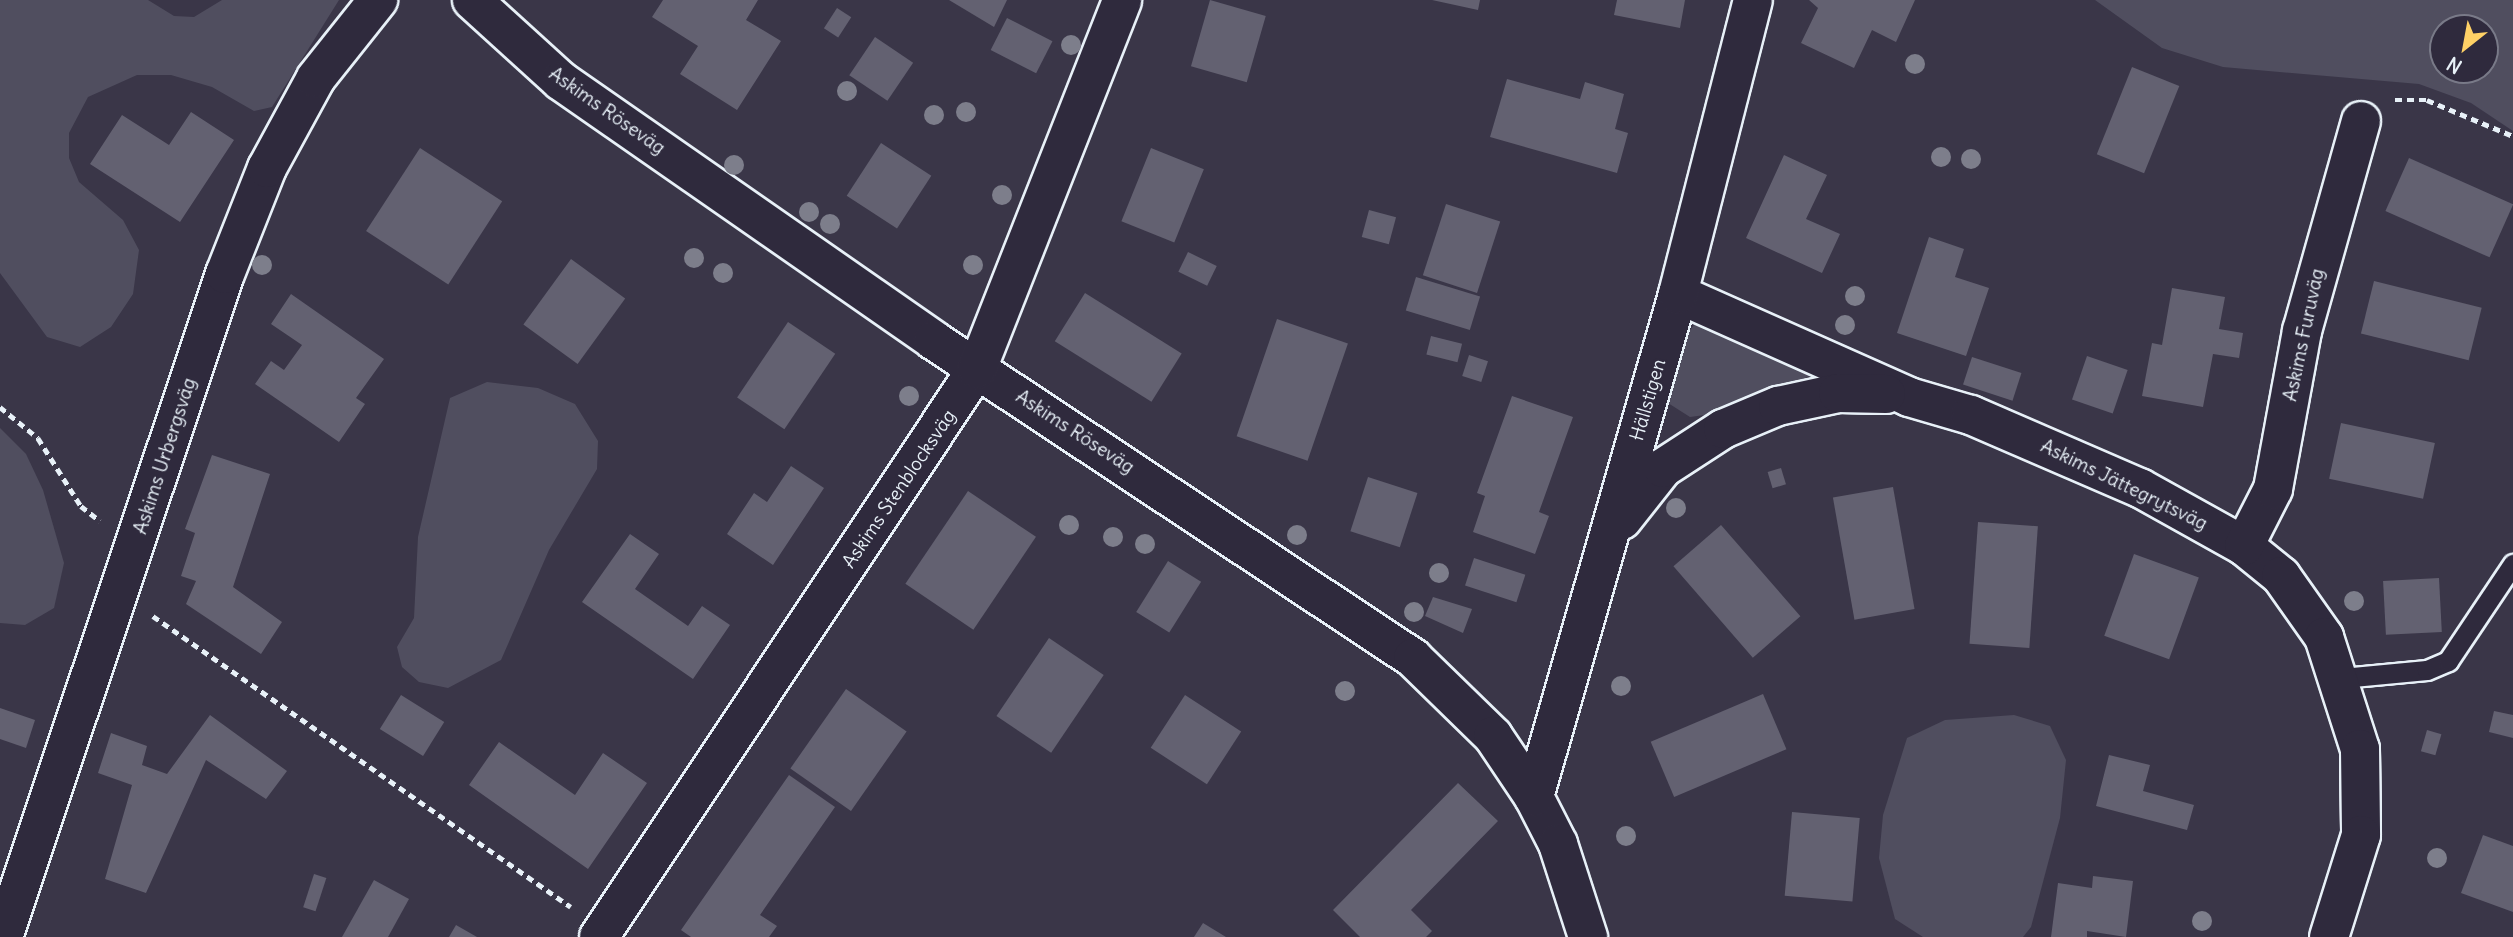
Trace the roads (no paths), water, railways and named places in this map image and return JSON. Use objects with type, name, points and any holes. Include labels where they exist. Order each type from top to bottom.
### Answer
[{"type":"street","name":"Askims Urbergsväg","points":[[3,937],[118,602],[225,274],[267,168],[316,78],[378,0]]},
{"type":"street","name":"Askims Röseväg","points":[[472,0],[561,80],[977,369],[1413,658],[1493,736],[1534,797],[1558,844],[1588,937]]},
{"type":"street","name":"Askims Stenblocksväg","points":[[601,933],[977,369],[1122,0]]},
{"type":"street","name":"Hällstigen","points":[[1534,797],[1678,294],[1753,0]]},
{"type":"street","name":"Askims Furuväg","points":[[2244,546],[2276,477],[2302,331],[2361,121]]},
{"type":"street","name":"Askims Jättegrytsväg","points":[[1678,294],[1909,397],[1971,415],[2129,483],[2244,546],[2296,593],[2343,678],[2365,788],[2361,835],[2329,937]]},
{"type":"street","name":"Askims Jättegrytsväg","points":[[1605,550],[1663,468],[1723,429],[1778,407],[1838,393],[1909,397]]},
{"type":"lane","points":[[2343,678],[2427,670],[2448,661],[2513,564]]}]
